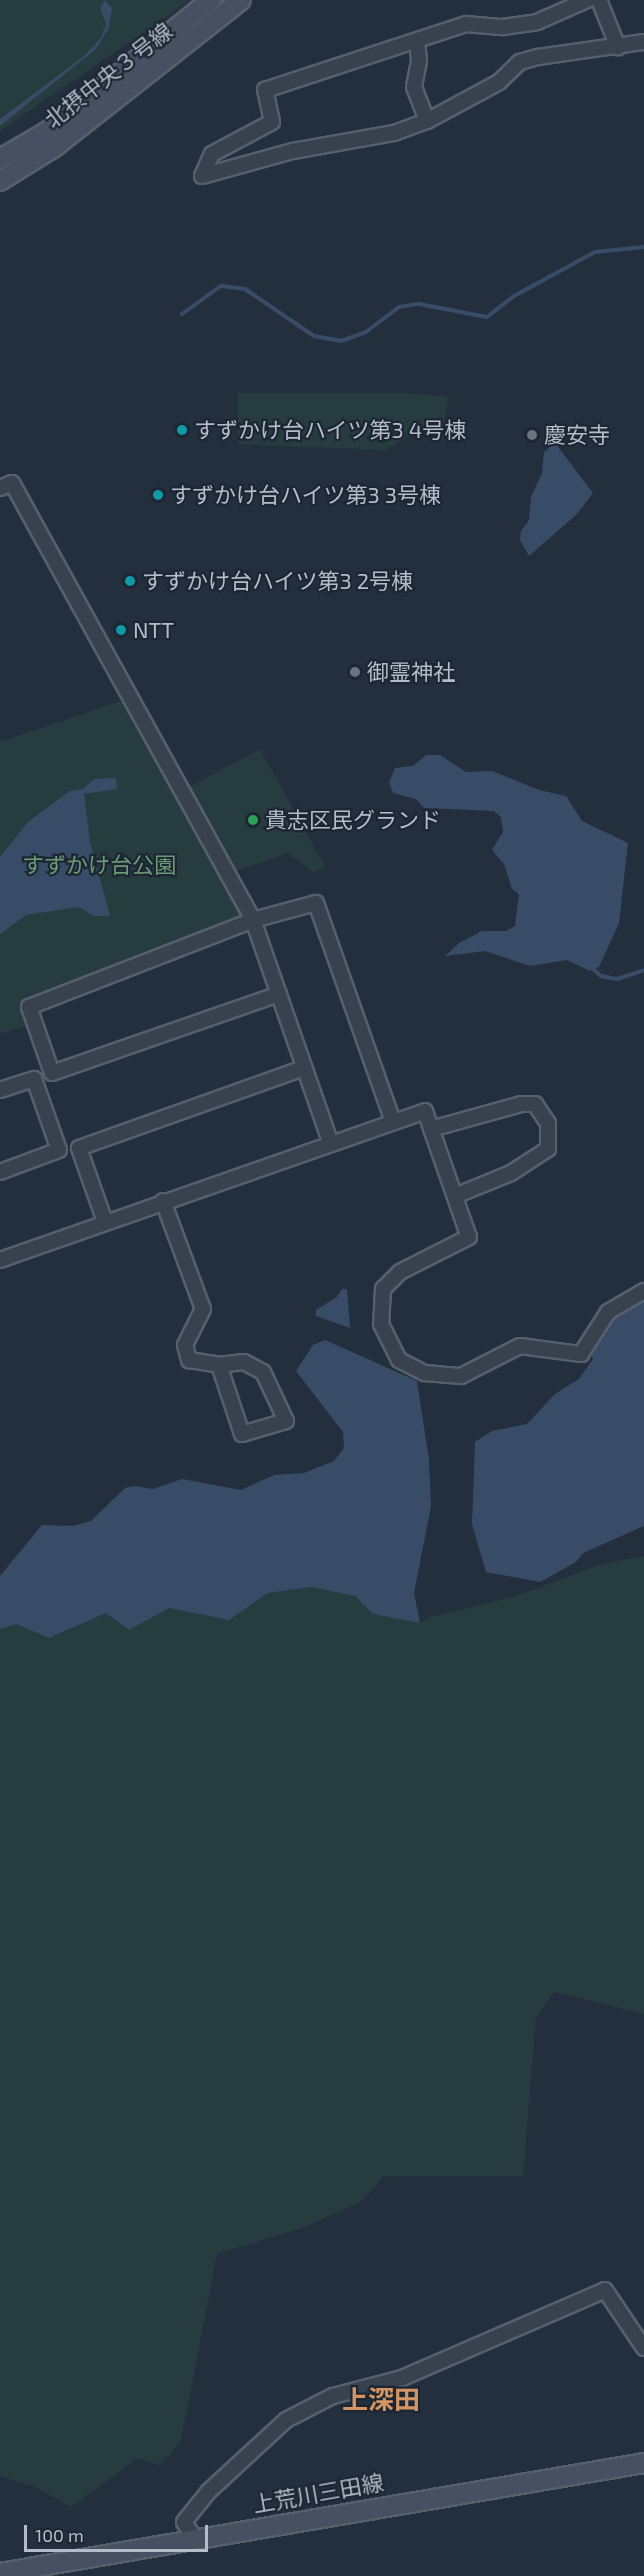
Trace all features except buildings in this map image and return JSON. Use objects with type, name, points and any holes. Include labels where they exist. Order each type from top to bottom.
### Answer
[{"type":"main road","name":"北摂中央３号線","points":[[0,159],[48,131],[210,0]]},
{"type":"main road","name":"北摂中央３号線","points":[[0,181],[53,148],[241,0]]},
{"type":"main road","name":"上荒川三田線","points":[[0,2573],[644,2463]]},
{"type":"street","points":[[587,0],[537,22],[503,27],[466,24],[265,90],[272,122],[212,154],[202,176],[293,151],[394,133],[427,121],[499,82],[520,62],[644,42]]},
{"type":"street","points":[[599,0],[618,47]]},
{"type":"street","points":[[417,41],[419,61],[414,87],[427,121]]},
{"type":"street","points":[[0,488],[12,483],[253,920],[330,1142]]},
{"type":"street","points":[[279,994],[52,1073],[29,1007],[253,920],[316,903],[393,1122]]},
{"type":"street","points":[[105,1222],[79,1148],[304,1068]]},
{"type":"street","points":[[0,1090],[33,1079],[59,1150],[0,1172]]},
{"type":"street","points":[[431,1129],[522,1104],[535,1104],[548,1123],[548,1149],[511,1173],[455,1196]]},
{"type":"street","points":[[0,1260],[330,1142],[425,1111],[469,1237],[400,1272],[383,1288],[381,1324],[385,1338],[399,1360],[425,1373],[460,1376],[520,1346],[581,1354],[608,1312],[644,1291]]},
{"type":"street","points":[[163,1201],[203,1309],[184,1345],[189,1360],[219,1365],[244,1362],[263,1372],[286,1421],[242,1434],[219,1365]]},
{"type":"street","points":[[195,2538],[184,2522],[208,2492],[286,2420],[333,2396],[402,2378],[605,2290],[644,2348]]},
{"type":"green space","points":[[0,0],[191,0],[0,131]]},
{"type":"green space","points":[[238,393],[406,393],[448,397],[443,430],[407,437],[385,450],[238,444]]},
{"type":"green space","name":"すずかけ台公園","points":[[121,701],[241,915],[23,1003],[29,1025],[0,1034],[0,742]]},
{"type":"green space","name":"貴志区民グランド","points":[[260,749],[325,867],[313,872],[288,853],[236,871],[189,787]]},
{"type":"green space","points":[[644,1556],[644,2014],[554,1992],[536,2018],[523,2176],[384,2176],[362,2201],[302,2228],[217,2254],[181,2441],[160,2466],[138,2458],[71,2507],[36,2487],[0,2476],[0,1629],[16,1624],[49,1638],[106,1613],[129,1630],[169,1608],[229,1620],[268,1593],[311,1587],[355,1596],[373,1614],[420,1623],[430,1617],[516,1596],[602,1564]]},
{"type":"water","points":[[105,0],[112,8],[109,28],[96,49],[0,126],[0,119],[84,56],[101,38],[106,24],[100,8]]},
{"type":"water","points":[[555,443],[593,493],[576,515],[529,556],[520,540],[521,531],[529,520],[531,497],[542,473],[544,452]]},
{"type":"water","points":[[426,755],[440,755],[466,772],[492,771],[539,790],[566,796],[582,821],[628,843],[619,923],[599,967],[590,971],[567,960],[530,966],[485,951],[445,956],[459,943],[482,931],[506,931],[515,926],[519,894],[512,889],[504,864],[492,850],[503,832],[501,817],[494,811],[424,808],[416,799],[393,793],[389,782],[395,768],[413,766]]},
{"type":"water","points":[[116,778],[117,789],[84,794],[90,842],[110,916],[94,916],[79,907],[26,915],[0,934],[0,857],[28,822],[70,791],[83,789],[94,779]]},
{"type":"water","points":[[342,1289],[347,1289],[350,1328],[316,1316],[316,1310],[337,1297]]},
{"type":"water","points":[[644,1299],[644,1526],[583,1553],[576,1562],[540,1582],[486,1572],[472,1524],[475,1442],[492,1431],[527,1424],[555,1394],[579,1379],[593,1359],[588,1350],[610,1317]]},
{"type":"water","points":[[325,1340],[417,1381],[429,1460],[431,1506],[414,1593],[420,1623],[373,1614],[355,1596],[311,1587],[268,1593],[229,1620],[169,1608],[129,1630],[106,1613],[49,1638],[16,1624],[0,1629],[0,1576],[42,1525],[73,1526],[91,1521],[125,1488],[134,1486],[153,1489],[182,1479],[241,1490],[274,1475],[304,1473],[334,1461],[344,1448],[343,1432],[296,1371],[313,1345]]},
{"type":"waterway","points":[[182,314],[221,286],[245,289],[314,336],[341,341],[366,332],[399,307],[419,304],[487,317],[514,296],[595,252],[644,247]]},
{"type":"waterway","points":[[594,970],[601,976],[617,979],[644,970]]},
{"type":"place","name":"すずかけ台ハイツ第3 4号棟","points":[[182,430]]},
{"type":"place","name":"慶安寺","points":[[532,435]]},
{"type":"place","name":"すずかけ台ハイツ第3 3号棟","points":[[158,495]]},
{"type":"place","name":"すずかけ台ハイツ第3 2号棟","points":[[130,581]]},
{"type":"place","name":"NTT","points":[[121,630]]},
{"type":"place","name":"御霊神社","points":[[355,672]]},
{"type":"place","name":"貴志区民グランド","points":[[253,820]]},
{"type":"district","name":"上深田","points":[[381,2399]]}]
